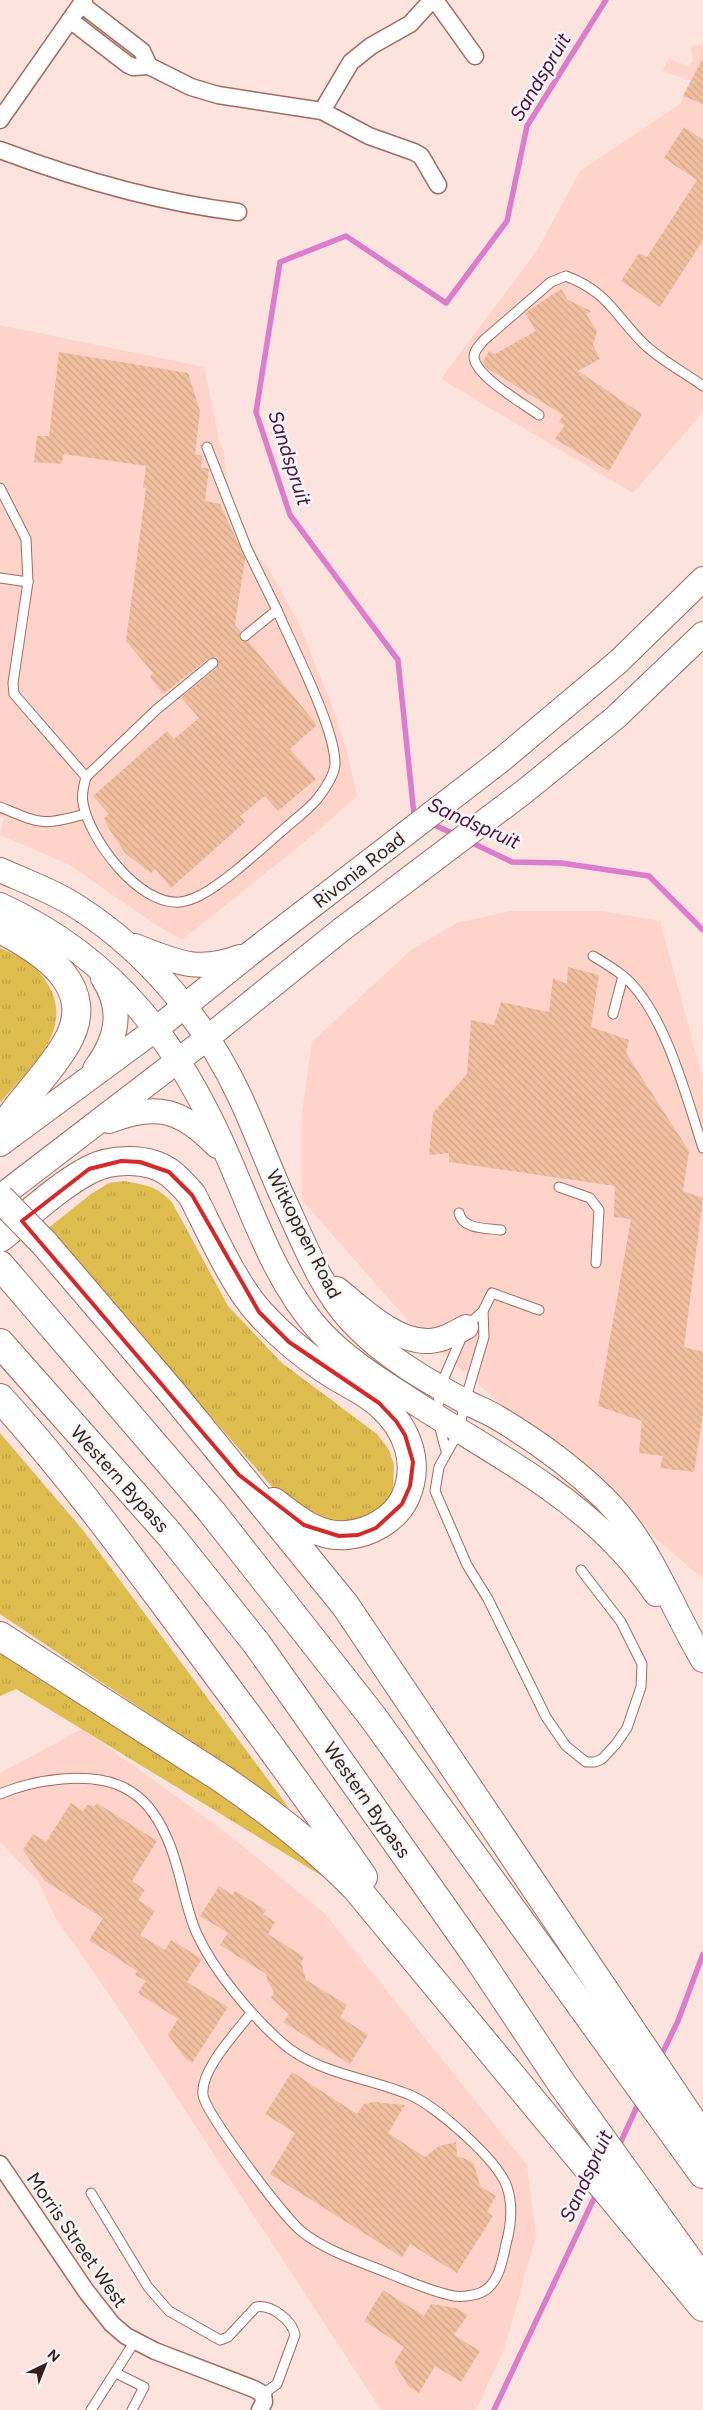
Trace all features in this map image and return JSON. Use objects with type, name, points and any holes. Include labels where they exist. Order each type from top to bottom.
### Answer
[{"type":"highway","points":[[0,929],[28,944],[56,965],[71,988],[75,1015],[72,1031],[65,1045],[0,1132]]},
{"type":"highway","points":[[0,1238],[89,1169],[114,1163],[130,1162],[156,1166],[169,1172],[192,1195],[246,1295],[259,1312],[288,1342],[324,1369],[379,1403],[396,1421],[406,1436],[413,1462],[410,1486],[402,1504],[389,1517],[376,1528],[358,1534],[339,1536],[320,1532],[304,1525],[239,1475]]},
{"type":"highway","points":[[0,1198],[44,1243],[239,1475],[345,1605],[615,2006],[692,2134],[703,2174]]},
{"type":"highway","points":[[5,1271],[211,1511],[372,1716],[595,2024],[692,2134]]},
{"type":"highway","name":"Western Bypass","points":[[0,1344],[170,1535],[257,1644],[468,1944],[562,2084],[641,2211],[703,2280]]},
{"type":"highway","points":[[0,1398],[82,1494],[243,1708],[444,1994]]},
{"type":"highway","points":[[0,1636],[228,1783],[298,1835],[330,1862],[356,1888],[539,2108],[641,2211],[703,2307]]},
{"type":"main road","name":"Rivonia Road","points":[[0,1144],[156,1029],[252,952],[500,761],[618,662],[703,579]]},
{"type":"main road","name":"Rivonia Road","points":[[0,1198],[206,1039],[341,930],[525,792],[616,717],[703,634]]},
{"type":"main road","name":"Witkoppen Road","points":[[0,870],[78,907],[127,943],[158,975],[184,1007],[206,1039],[239,1095],[275,1181],[320,1276],[350,1320],[375,1344],[401,1364],[498,1418],[558,1459],[612,1506],[636,1536],[650,1558],[697,1650]]},
{"type":"main road","name":"Witkoppen Road","points":[[0,905],[50,932],[94,964],[123,991],[156,1029],[179,1060],[228,1156],[270,1255],[309,1318],[329,1341],[365,1370],[524,1471],[594,1524],[637,1569],[697,1650]]},
{"type":"main road","points":[[127,943],[177,962],[195,966],[219,963],[252,952]]},
{"type":"main road","points":[[88,1078],[110,1045],[117,1023],[114,1001],[107,984],[94,964]]},
{"type":"main road","points":[[89,1129],[136,1111],[164,1111],[184,1118],[198,1128],[228,1156]]},
{"type":"main road","points":[[320,1276],[381,1322],[407,1337],[430,1341],[443,1339],[475,1319]]},
{"type":"street","points":[[322,111],[351,62],[371,46],[410,24],[434,0],[475,56]]},
{"type":"street","points":[[0,120],[82,2],[142,51],[149,66]]},
{"type":"street","points":[[70,20],[127,64],[149,66],[191,87],[218,95],[322,111],[369,136],[421,156],[438,185]]},
{"type":"street","points":[[0,150],[45,167],[155,199],[238,212]]},
{"type":"street","name":"Morris Street West","points":[[0,2164],[99,2309],[112,2324],[135,2341],[262,2402]]},
{"type":"lane","points":[[539,415],[485,376],[476,363],[474,356],[484,340],[551,282],[566,276],[596,292],[620,314],[644,344],[703,386]]},
{"type":"lane","points":[[207,447],[247,549],[277,610],[324,720],[334,753],[335,767],[317,799],[269,842],[209,890],[192,900],[180,902],[154,896],[135,884],[105,851],[85,814],[82,801],[86,777],[156,710],[213,663]]},
{"type":"lane","points":[[0,488],[26,539],[28,582],[13,683],[14,694],[86,777]]},
{"type":"lane","points":[[0,578],[28,582]]},
{"type":"lane","points":[[245,636],[277,610]]},
{"type":"lane","points":[[0,807],[37,822],[46,823],[85,814]]},
{"type":"lane","points":[[593,956],[623,976],[641,995],[656,1021],[675,1064],[703,1148]]},
{"type":"lane","points":[[613,1014],[623,976]]},
{"type":"lane","points":[[559,1187],[590,1198],[599,1210],[596,1262]]},
{"type":"lane","points":[[459,1213],[460,1218],[467,1224],[501,1230]]},
{"type":"lane","points":[[446,1451],[437,1417],[440,1387],[475,1319],[492,1293],[539,1310]]},
{"type":"lane","points":[[475,1319],[485,1328],[484,1337],[465,1401],[459,1431],[446,1451],[436,1478],[435,1491],[460,1551],[488,1599],[546,1717],[566,1746],[586,1762],[594,1762],[602,1759],[627,1728],[641,1688],[642,1664],[621,1622],[581,1570]]},
{"type":"lane","points":[[0,1794],[39,1781],[88,1777],[111,1780],[129,1790],[146,1805],[167,1836],[189,1915],[198,1936],[208,1954],[251,2013],[283,2044],[310,2062],[341,2074],[408,2094],[428,2104],[448,2120],[498,2169],[507,2187],[511,2210],[510,2232],[499,2274],[489,2287],[478,2294],[458,2297],[428,2288],[337,2253],[297,2228],[277,2205],[217,2122],[207,2106],[203,2094],[205,2080],[211,2067],[251,2013]]},
{"type":"lane","points":[[91,2193],[148,2287],[169,2311],[220,2340],[228,2337],[256,2307],[261,2306],[276,2312],[294,2327],[295,2335],[277,2384],[262,2402]]},
{"type":"lane","points":[[91,2410],[135,2341]]},
{"type":"lane","points":[[116,2373],[144,2387],[132,2410]]},
{"type":"highlighted area","points":[[121,1161],[140,1162],[169,1172],[192,1195],[259,1312],[289,1342],[379,1403],[396,1421],[405,1435],[413,1462],[410,1486],[402,1504],[376,1528],[358,1535],[339,1536],[304,1525],[239,1475],[22,1221],[89,1169]]},
{"type":"shaded area","points":[[703,44],[703,412],[633,493],[441,379],[538,249],[580,171],[680,104],[691,81],[663,71],[668,58],[687,66],[693,62],[691,46]]},
{"type":"shaded area","points":[[0,325],[204,367],[220,444],[224,452],[226,477],[237,509],[257,555],[270,571],[300,626],[336,717],[348,755],[357,796],[313,835],[182,940],[152,922],[68,864],[0,835],[4,818],[0,816]]},
{"type":"shaded area","points":[[510,911],[600,911],[660,921],[703,1079],[703,1579],[418,1332],[302,1200],[302,1114],[312,1042],[411,950],[457,923]]},
{"type":"shaded area","points":[[82,1729],[223,1830],[325,1914],[527,2165],[536,2236],[505,2347],[476,2410],[381,2410],[115,2003],[55,1917],[38,1881],[0,1842],[0,1773]]},
{"type":"green space","points":[[0,948],[28,962],[47,982],[56,1004],[56,1016],[50,1040],[42,1053],[0,1103]]},
{"type":"green space","points":[[124,1181],[150,1187],[172,1202],[228,1306],[282,1363],[377,1434],[389,1450],[394,1465],[393,1488],[385,1506],[348,1531],[289,1506],[47,1229],[91,1194],[109,1183]]},
{"type":"green space","points":[[0,1433],[82,1529],[289,1808],[0,1614]]},
{"type":"green space","points":[[0,1648],[152,1744],[309,1857],[327,1879],[16,1689],[0,1696]]},
{"type":"building","points":[[703,58],[703,104],[683,96]]},
{"type":"building","points":[[684,127],[703,140],[703,240],[660,307],[621,281],[639,253],[647,257],[697,180],[664,158]]},
{"type":"building","points":[[561,289],[568,300],[591,311],[586,314],[597,331],[593,345],[600,359],[578,371],[642,414],[609,471],[555,439],[565,425],[559,422],[563,415],[487,368],[483,362],[489,351],[495,354],[536,331],[525,313]]},
{"type":"building","points":[[59,352],[188,373],[200,411],[195,454],[202,456],[201,467],[209,469],[205,501],[220,504],[245,558],[235,625],[241,632],[239,637],[242,642],[248,641],[317,725],[290,749],[316,779],[278,811],[265,796],[240,816],[245,822],[171,888],[155,869],[151,873],[125,853],[104,818],[109,814],[93,796],[167,731],[174,739],[199,718],[181,697],[217,668],[219,662],[216,657],[209,658],[163,694],[150,677],[153,673],[126,641],[146,488],[143,488],[146,466],[64,454],[61,464],[34,462],[37,436],[49,436]]},
{"type":"building","points":[[568,967],[599,975],[591,1027],[629,1040],[626,1053],[689,1151],[683,1191],[703,1198],[684,1347],[703,1352],[703,1414],[694,1472],[660,1468],[663,1456],[639,1453],[642,1421],[598,1406],[631,1219],[614,1217],[615,1186],[449,1162],[449,1153],[429,1155],[433,1113],[467,1074],[471,1020],[494,1025],[501,1002],[549,1012],[553,978],[567,984]]},
{"type":"building","points":[[71,1803],[83,1811],[87,1805],[95,1806],[97,1803],[157,1841],[132,1881],[145,1890],[138,1900],[155,1911],[140,1935],[165,1950],[171,1940],[202,1959],[187,1982],[228,2007],[192,2063],[185,2058],[168,2035],[178,2019],[138,1993],[146,1981],[135,1975],[137,1971],[89,1940],[103,1918],[45,1881],[23,1850],[33,1834],[46,1842]]},
{"type":"building","points":[[219,1886],[232,1895],[235,1891],[266,1910],[263,1914],[275,1922],[268,1934],[304,1957],[301,1962],[306,1980],[347,2005],[340,2017],[368,2035],[350,2064],[283,2022],[289,2014],[271,1998],[274,1992],[266,1974],[220,1945],[228,1933],[200,1916]]},
{"type":"building","points":[[292,2072],[357,2114],[364,2104],[374,2102],[405,2105],[388,2133],[425,2157],[439,2146],[456,2142],[457,2156],[474,2164],[480,2186],[496,2196],[487,2212],[493,2216],[457,2273],[410,2244],[402,2257],[270,2174],[295,2133],[265,2114]]},
{"type":"building","points":[[383,2290],[424,2316],[431,2304],[456,2308],[468,2315],[454,2335],[480,2351],[461,2382],[435,2366],[419,2393],[409,2387],[394,2363],[404,2347],[364,2321]]},
{"type":"waterway","name":"Sandspruit","points":[[417,817],[414,815],[398,660],[290,515],[256,412],[280,262],[346,236],[446,303],[507,221],[527,126],[606,0]]},
{"type":"waterway","name":"Sandspruit","points":[[430,823],[456,835]]},
{"type":"waterway","name":"Sandspruit","points":[[468,841],[512,862],[561,863],[649,876],[703,930]]},
{"type":"waterway","name":"Sandspruit","points":[[660,2058],[678,2021],[703,1954]]},
{"type":"waterway","name":"Sandspruit","points":[[618,2148],[640,2100]]},
{"type":"waterway","name":"Sandspruit","points":[[494,2410],[598,2190]]}]
